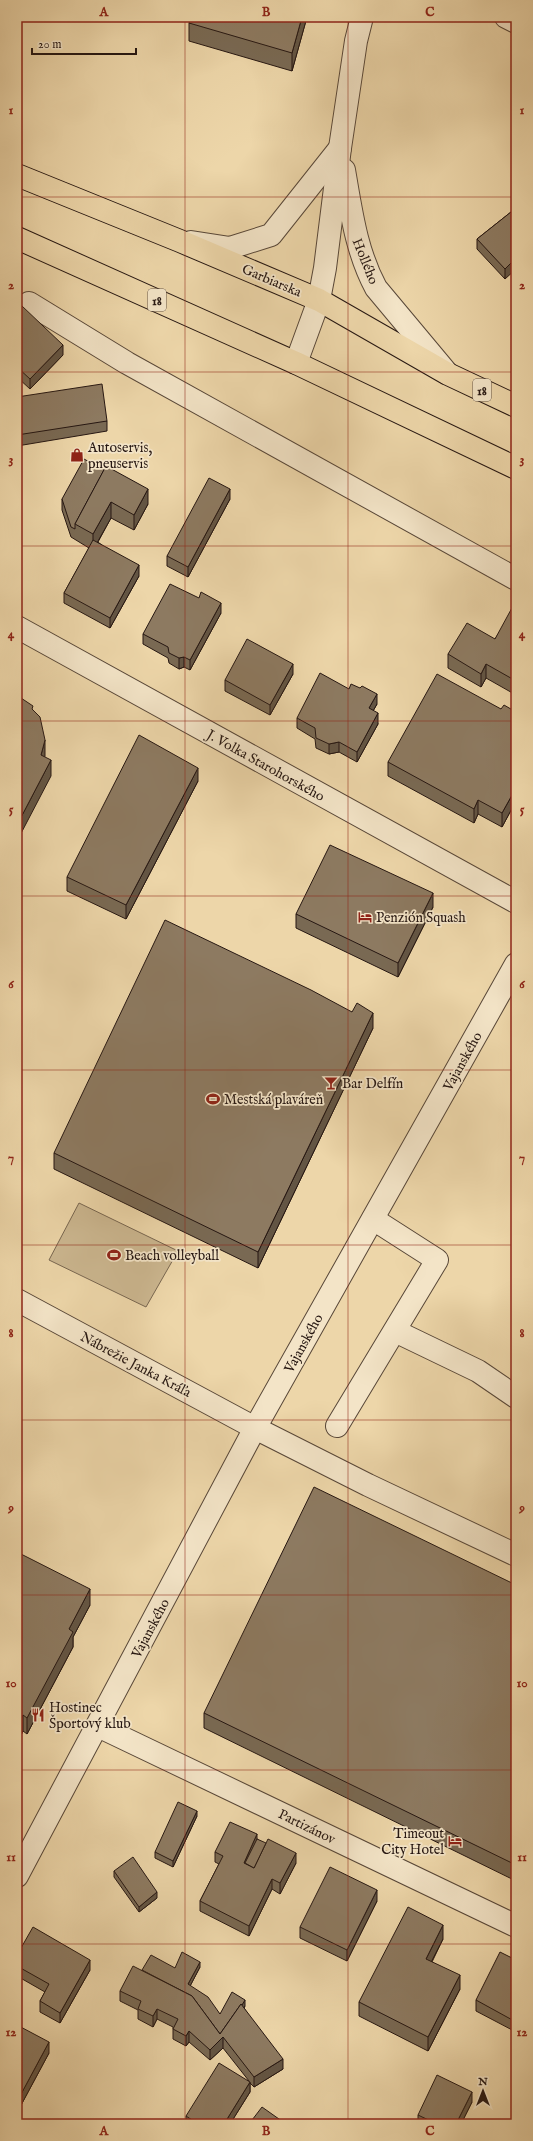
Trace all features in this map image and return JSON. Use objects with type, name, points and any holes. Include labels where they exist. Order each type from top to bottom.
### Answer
[{"type":"main road","name":"Garbiarska","points":[[17,176],[180,241],[319,300],[448,374],[516,406]]},
{"type":"main road","name":"18","points":[[17,238],[296,363],[516,468]]},
{"type":"street","name":"Hollého","points":[[296,363],[319,300],[325,268],[340,148],[356,41],[362,17]]},
{"type":"street","points":[[506,17],[516,22]]},
{"type":"street","name":"Hollého","points":[[180,241],[230,248],[271,235],[340,148]]},
{"type":"street","name":"Hollého","points":[[340,148],[355,232],[369,275],[376,288],[448,374]]},
{"type":"street","points":[[28,303],[85,340],[516,579]]},
{"type":"street","name":"J. Volka Starohorského","points":[[17,627],[516,902]]},
{"type":"street","name":"Vajanského","points":[[17,1876],[255,1428],[516,964]]},
{"type":"street","points":[[337,1426],[437,1260],[373,1219]]},
{"type":"street","name":"Nábrežie Janka Kráľa","points":[[17,1300],[255,1428],[368,1485],[516,1555]]},
{"type":"street","points":[[395,1331],[478,1371],[516,1397]]},
{"type":"street","name":"Partizánov","points":[[98,1726],[516,1926]]},
{"type":"shaded area","name":"Beach volleyball","points":[[79,1203],[178,1251],[146,1307],[49,1260]]},
{"type":"building","points":[[191,17],[302,17],[292,53],[189,23]]},
{"type":"building","points":[[516,208],[516,258],[505,269],[477,239]]},
{"type":"building","points":[[22,306],[63,345],[30,379],[17,367],[17,311]]},
{"type":"building","points":[[102,384],[107,421],[17,435],[17,397]]},
{"type":"building","points":[[84,459],[104,470],[75,524],[75,529],[71,527],[62,499]]},
{"type":"building","points":[[106,466],[148,489],[134,515],[111,502],[93,534],[75,524]]},
{"type":"building","points":[[209,478],[230,489],[188,567],[167,556]]},
{"type":"building","points":[[93,540],[139,565],[110,618],[64,593]]},
{"type":"building","points":[[170,584],[199,598],[201,592],[221,603],[190,660],[184,657],[179,658],[169,653],[168,647],[143,634]]},
{"type":"building","points":[[513,606],[516,607],[516,681],[486,664],[481,674],[448,654],[467,623],[495,639]]},
{"type":"building","points":[[247,639],[293,664],[270,705],[225,680]]},
{"type":"building","points":[[320,673],[349,689],[351,684],[360,688],[362,686],[377,694],[369,708],[378,713],[357,752],[339,742],[329,744],[316,738],[315,728],[297,718]]},
{"type":"building","points":[[437,674],[501,709],[504,705],[516,712],[516,788],[502,813],[478,800],[474,809],[388,762]]},
{"type":"building","points":[[21,698],[33,706],[32,709],[40,717],[45,740],[41,755],[51,760],[17,825],[17,701]]},
{"type":"building","points":[[139,735],[198,768],[126,905],[67,877]]},
{"type":"building","name":"Penzión Squash","points":[[330,845],[433,893],[398,963],[296,914]]},
{"type":"building","name":"Mestská plaváreň","points":[[165,920],[311,990],[352,1012],[357,1003],[373,1013],[258,1252],[54,1153]]},
{"type":"building","points":[[314,1487],[516,1585],[516,1865],[204,1713]]},
{"type":"building","points":[[17,1552],[90,1589],[69,1629],[73,1632],[27,1718],[23,1715],[17,1727]]},
{"type":"building","points":[[178,1802],[197,1811],[173,1861],[155,1852]]},
{"type":"building","points":[[230,1822],[257,1834],[244,1863],[254,1868],[268,1839],[296,1853],[280,1883],[272,1879],[249,1926],[200,1901],[223,1856],[215,1852]]},
{"type":"building","points":[[257,1839],[266,1843],[254,1868],[245,1863]]},
{"type":"building","points":[[133,1857],[157,1892],[139,1907],[114,1871]]},
{"type":"building","points":[[330,1867],[377,1890],[347,1950],[300,1927]]},
{"type":"building","points":[[408,1907],[443,1925],[426,1959],[460,1975],[428,2037],[359,2002]]},
{"type":"building","points":[[33,1927],[90,1960],[60,2013],[40,2001],[49,1984],[17,1966],[17,1955]]},
{"type":"building","points":[[182,1952],[200,1962],[188,1984],[208,1997],[220,2014],[232,1992],[245,2000],[220,2034],[192,1996],[142,1970],[151,1955],[175,1968]]},
{"type":"building","points":[[500,1952],[516,1960],[516,2022],[476,2000]]},
{"type":"building","points":[[133,1966],[192,1996],[220,2034],[241,2004],[283,2059],[254,2077],[223,2037],[210,2050],[189,2031],[186,2036],[173,2029],[178,2019],[157,2009],[153,2016],[138,2009],[141,2001],[120,1991]]},
{"type":"building","points":[[17,2025],[49,2042],[20,2096],[17,2095]]},
{"type":"building","points":[[219,2063],[250,2082],[224,2124],[198,2124],[186,2116]]},
{"type":"building","points":[[437,2075],[472,2092],[456,2124],[437,2124],[418,2115]]},
{"type":"building","points":[[262,2107],[286,2124],[249,2124]]},
{"type":"place","name":"Autoservis, pneuservis","points":[[77,455]]},
{"type":"place","name":"Penzión Squash","points":[[365,917]]},
{"type":"place","name":"Bar Delfín","points":[[331,1083]]},
{"type":"place","name":"Mestská plaváreň","points":[[213,1099]]},
{"type":"place","name":"Beach volleyball","points":[[114,1255]]},
{"type":"place","name":"Hostinec Športový klub","points":[[38,1715]]},
{"type":"place","name":"Timeout City Hotel","points":[[455,1841]]}]
